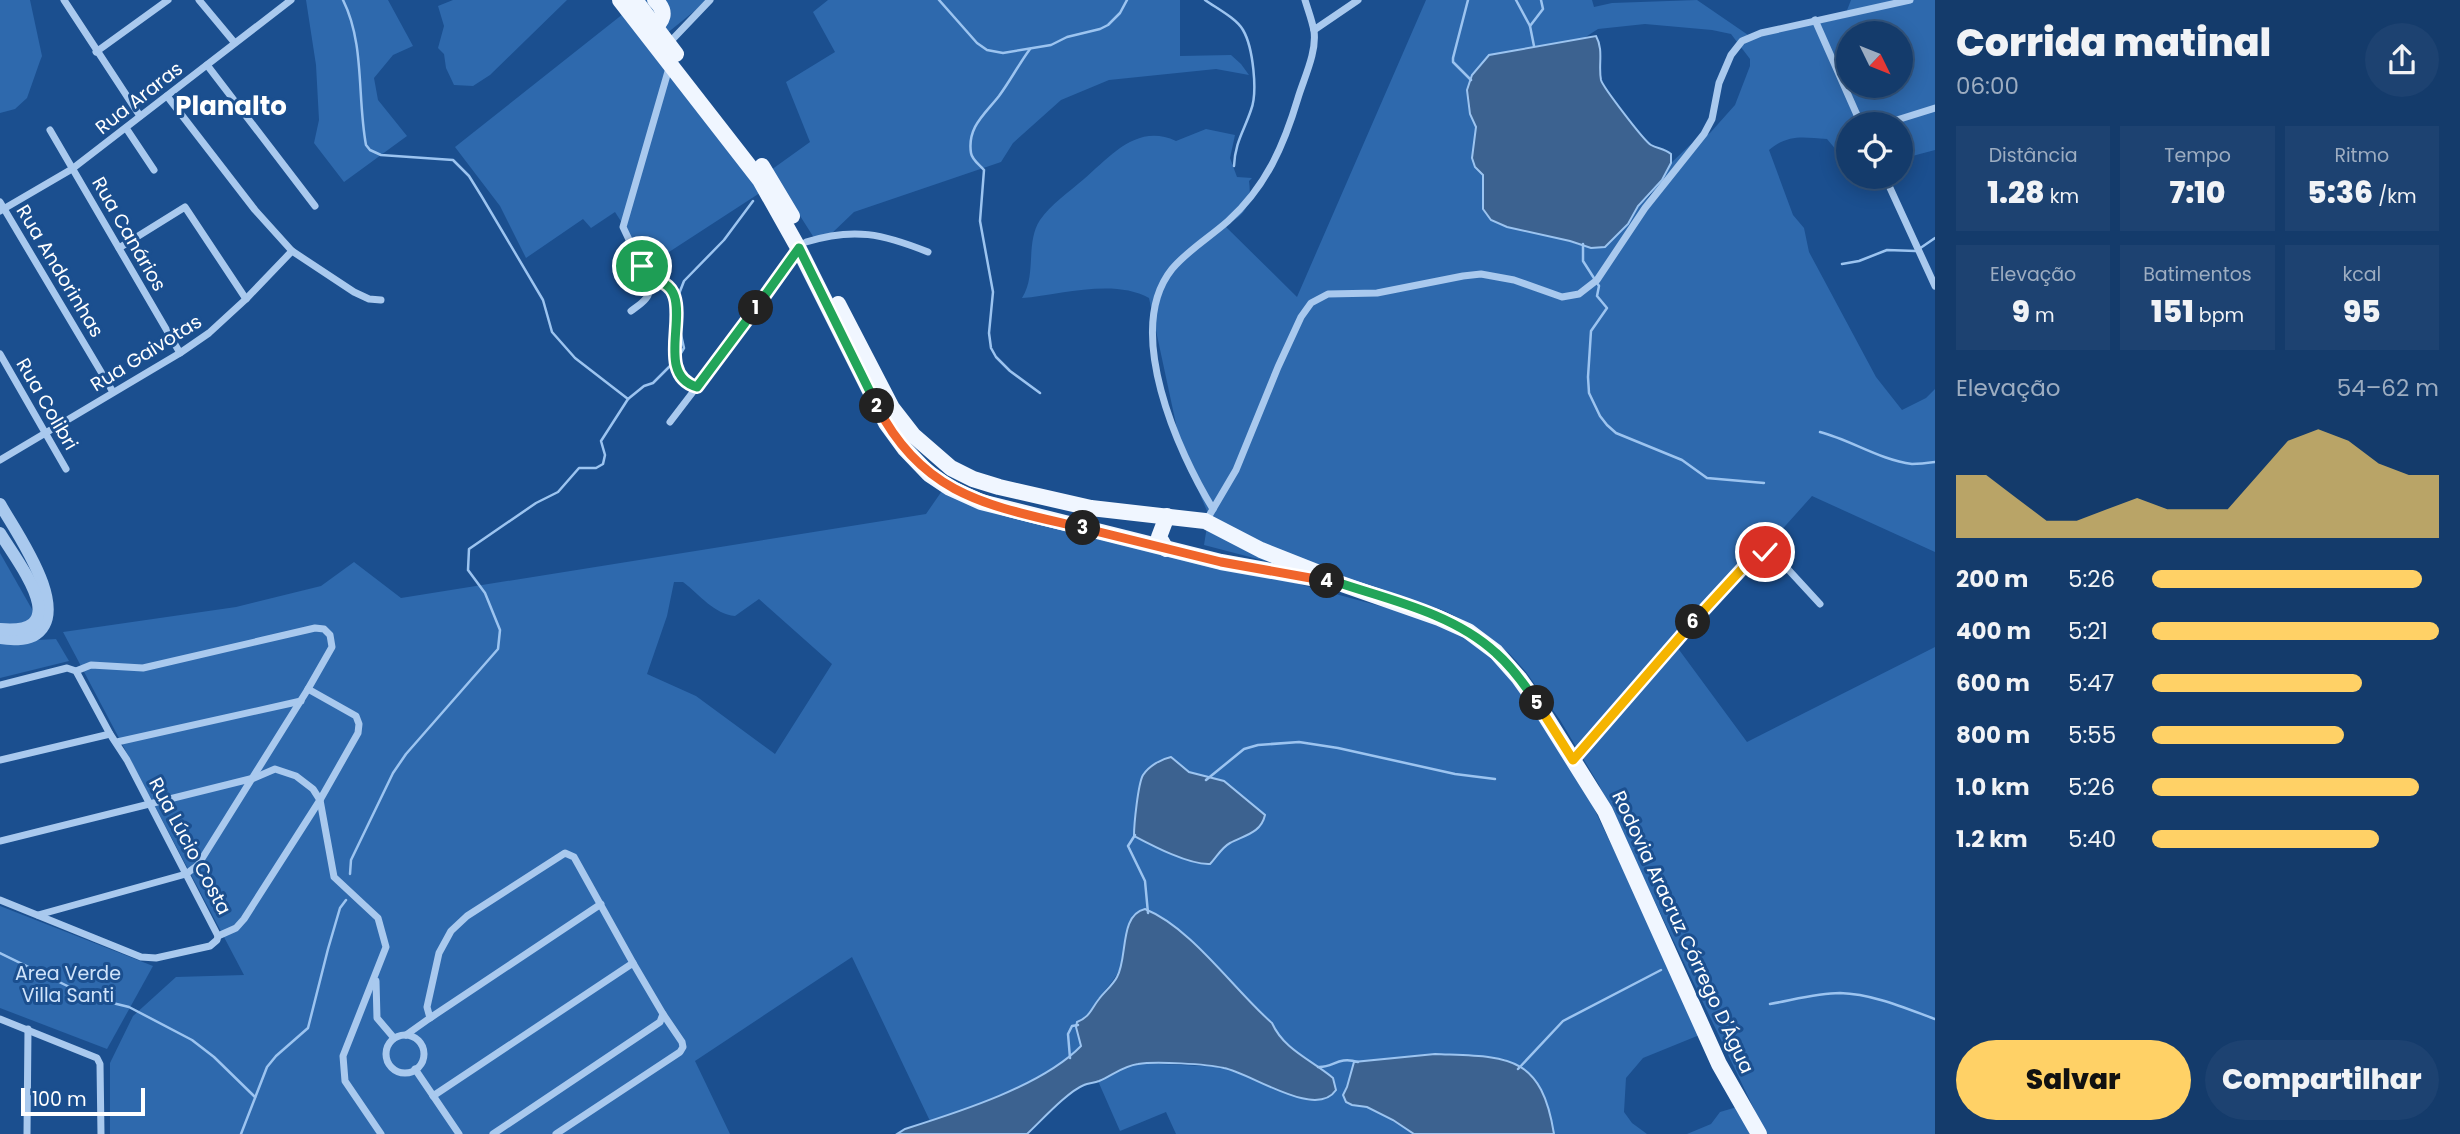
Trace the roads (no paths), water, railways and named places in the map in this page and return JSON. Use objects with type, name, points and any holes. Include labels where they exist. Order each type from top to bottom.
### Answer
[{"type":"main road","name":"Rodovia Aracruz Córrego D'Água","points":[[620,0],[668,44],[768,175],[886,423],[905,449],[929,474],[950,488],[981,502],[1221,562],[1339,583]]},
{"type":"main road","name":"Rodovia Aracruz Córrego D'Água","points":[[635,0],[670,64],[760,180],[802,245],[892,408],[913,435],[945,463],[974,479],[1021,493],[1091,508],[1167,516],[1209,515],[1230,534],[1261,551],[1313,569],[1339,583],[1439,618],[1468,631],[1496,652],[1519,678],[1605,811],[1719,1064],[1759,1134]]},
{"type":"main road","points":[[652,30],[664,15],[663,9],[655,0]]},
{"type":"main road","points":[[1166,549],[1160,541],[1160,532],[1167,516]]},
{"type":"main road","points":[[1221,562],[1230,549],[1230,534]]},
{"type":"street","points":[[64,0],[141,116]]},
{"type":"street","points":[[96,52],[168,0]]},
{"type":"street","points":[[199,0],[234,42]]},
{"type":"street","name":"Rua Araras","points":[[1,207],[72,169],[291,0]]},
{"type":"street","points":[[668,44],[710,0]]},
{"type":"street","points":[[1209,515],[1160,387],[1154,341],[1155,309],[1163,284],[1172,270],[1244,205],[1266,178],[1280,151],[1313,47],[1314,30],[1305,0]]},
{"type":"street","points":[[1314,30],[1358,0]]},
{"type":"street","points":[[1209,515],[1243,456],[1267,392],[1301,317],[1316,299],[1328,294],[1377,293],[1482,274],[1514,280],[1562,297],[1579,294],[1598,280],[1645,208],[1704,134],[1712,120],[1724,70],[1738,46],[1747,38],[1910,0]]},
{"type":"street","points":[[1815,20],[1856,112]]},
{"type":"street","points":[[631,311],[650,294],[648,279],[623,227],[670,64]]},
{"type":"street","points":[[207,65],[315,206]]},
{"type":"street","points":[[167,96],[256,210],[292,251],[355,292],[369,299],[381,300]]},
{"type":"street","points":[[1913,115],[1935,108]]},
{"type":"street","points":[[126,128],[154,170]]},
{"type":"street","name":"Rua Canários","points":[[50,130],[180,353]]},
{"type":"street","points":[[1891,189],[1935,286]]},
{"type":"street","name":"Rua Andorinhas","points":[[1,207],[113,393]]},
{"type":"street","points":[[119,247],[185,207],[246,299]]},
{"type":"street","points":[[670,422],[802,245],[839,233],[871,233],[928,252]]},
{"type":"street","name":"Rua Gaivotas","points":[[0,460],[209,333],[292,251]]},
{"type":"street","points":[[648,279],[664,284],[674,294],[677,311],[675,350],[679,376],[686,384],[697,387]]},
{"type":"street","name":"Rua Colibri","points":[[0,354],[66,469]]},
{"type":"street","points":[[0,504],[35,566],[49,608],[46,622],[33,635],[0,638]]},
{"type":"street","points":[[0,533],[34,593],[40,611],[37,620],[30,626],[14,631],[0,629]]},
{"type":"street","points":[[1573,760],[1678,639],[1751,559],[1760,553],[1774,554],[1820,604]]},
{"type":"street","points":[[0,685],[67,668],[76,671],[91,665],[143,668],[315,628],[324,629],[330,635],[332,647],[309,689],[198,865],[186,874],[38,915]]},
{"type":"street","name":"Rua Lúcio Costa","points":[[0,900],[148,958],[210,946],[217,940],[218,936],[149,803],[76,671]]},
{"type":"street","points":[[218,936],[236,929],[244,919],[320,800],[358,733],[356,716],[309,689]]},
{"type":"street","points":[[117,742],[301,701]]},
{"type":"street","points":[[0,760],[110,734]]},
{"type":"street","points":[[0,841],[254,778],[275,769],[296,776],[313,789],[320,800],[334,877],[378,918],[386,947],[343,1056],[345,1081],[381,1134]]},
{"type":"street","points":[[430,1018],[427,1007],[439,953],[451,931],[467,916],[565,853],[574,857],[683,1047],[680,1052],[556,1134]]},
{"type":"street","points":[[405,1035],[416,1039],[423,1049],[422,1060],[415,1069],[398,1071],[389,1064],[386,1053],[394,1038],[405,1035],[600,904]]},
{"type":"street","points":[[433,1096],[633,963]]},
{"type":"street","points":[[376,977],[377,1018],[394,1038]]},
{"type":"street","points":[[493,1134],[652,1028],[660,1022],[663,1014]]},
{"type":"street","points":[[0,1018],[93,1055],[99,1060],[101,1134]]},
{"type":"street","points":[[27,1134],[28,1029]]},
{"type":"street","points":[[415,1069],[459,1134]]},
{"type":"waterway","points":[[343,0],[355,34],[366,145],[381,155],[453,160],[469,176],[543,300],[552,332],[575,358],[628,399]]},
{"type":"waterway","points":[[939,0],[977,43],[987,50],[1003,53],[1051,45],[1067,37],[1100,29],[1120,13],[1127,0]]},
{"type":"waterway","points":[[1205,0],[1240,26],[1247,38],[1252,58],[1253,102],[1238,143],[1234,166]]},
{"type":"waterway","points":[[1468,0],[1453,62],[1471,80]]},
{"type":"waterway","points":[[1516,0],[1530,26],[1534,46]]},
{"type":"waterway","points":[[1530,26],[1543,9],[1541,0]]},
{"type":"waterway","points":[[1030,49],[974,128],[970,144],[973,158],[984,170],[980,221],[993,292],[989,333],[991,348],[1010,371],[1040,393]]},
{"type":"waterway","points":[[677,299],[684,281],[724,240],[753,201]]},
{"type":"waterway","points":[[1842,264],[1859,261],[1887,250],[1916,251],[1935,238]]},
{"type":"waterway","points":[[1583,244],[1583,261],[1599,286],[1597,296],[1607,308],[1591,331],[1588,377],[1589,393],[1600,416],[1616,433],[1682,460],[1707,478],[1764,483]]},
{"type":"waterway","points":[[678,358],[684,348],[679,326]]},
{"type":"waterway","points":[[350,874],[351,860],[393,773],[406,754],[498,649],[500,630],[485,593],[468,570],[469,549],[536,503],[558,492],[579,468],[596,468],[603,464],[605,455],[601,441],[628,399],[644,386],[653,383],[673,363]]},
{"type":"waterway","points":[[1820,432],[1900,462],[1935,462]]},
{"type":"waterway","points":[[1206,780],[1244,749],[1258,745],[1299,742],[1455,774],[1495,779]]},
{"type":"waterway","points":[[1135,835],[1128,846],[1145,881],[1148,913]]},
{"type":"waterway","points":[[241,1134],[267,1067],[308,1028],[340,908],[346,900]]},
{"type":"waterway","points":[[0,953],[92,998],[129,1007],[192,1040],[214,1057],[255,1097]]},
{"type":"waterway","points":[[1518,1069],[1563,1021],[1661,970]]},
{"type":"waterway","points":[[1770,1004],[1823,994],[1852,994],[1889,1002],[1935,1019]]},
{"type":"waterway","points":[[1070,1058],[1068,1034],[1072,1026],[1078,1025]]},
{"type":"waterway","points":[[1318,1067],[1345,1060],[1358,1062]]},
{"type":"district","name":"Planalto","points":[[231,106]]},
{"type":"park label","name":"Area Verde Villa Santi","points":[[68,984]]}]
